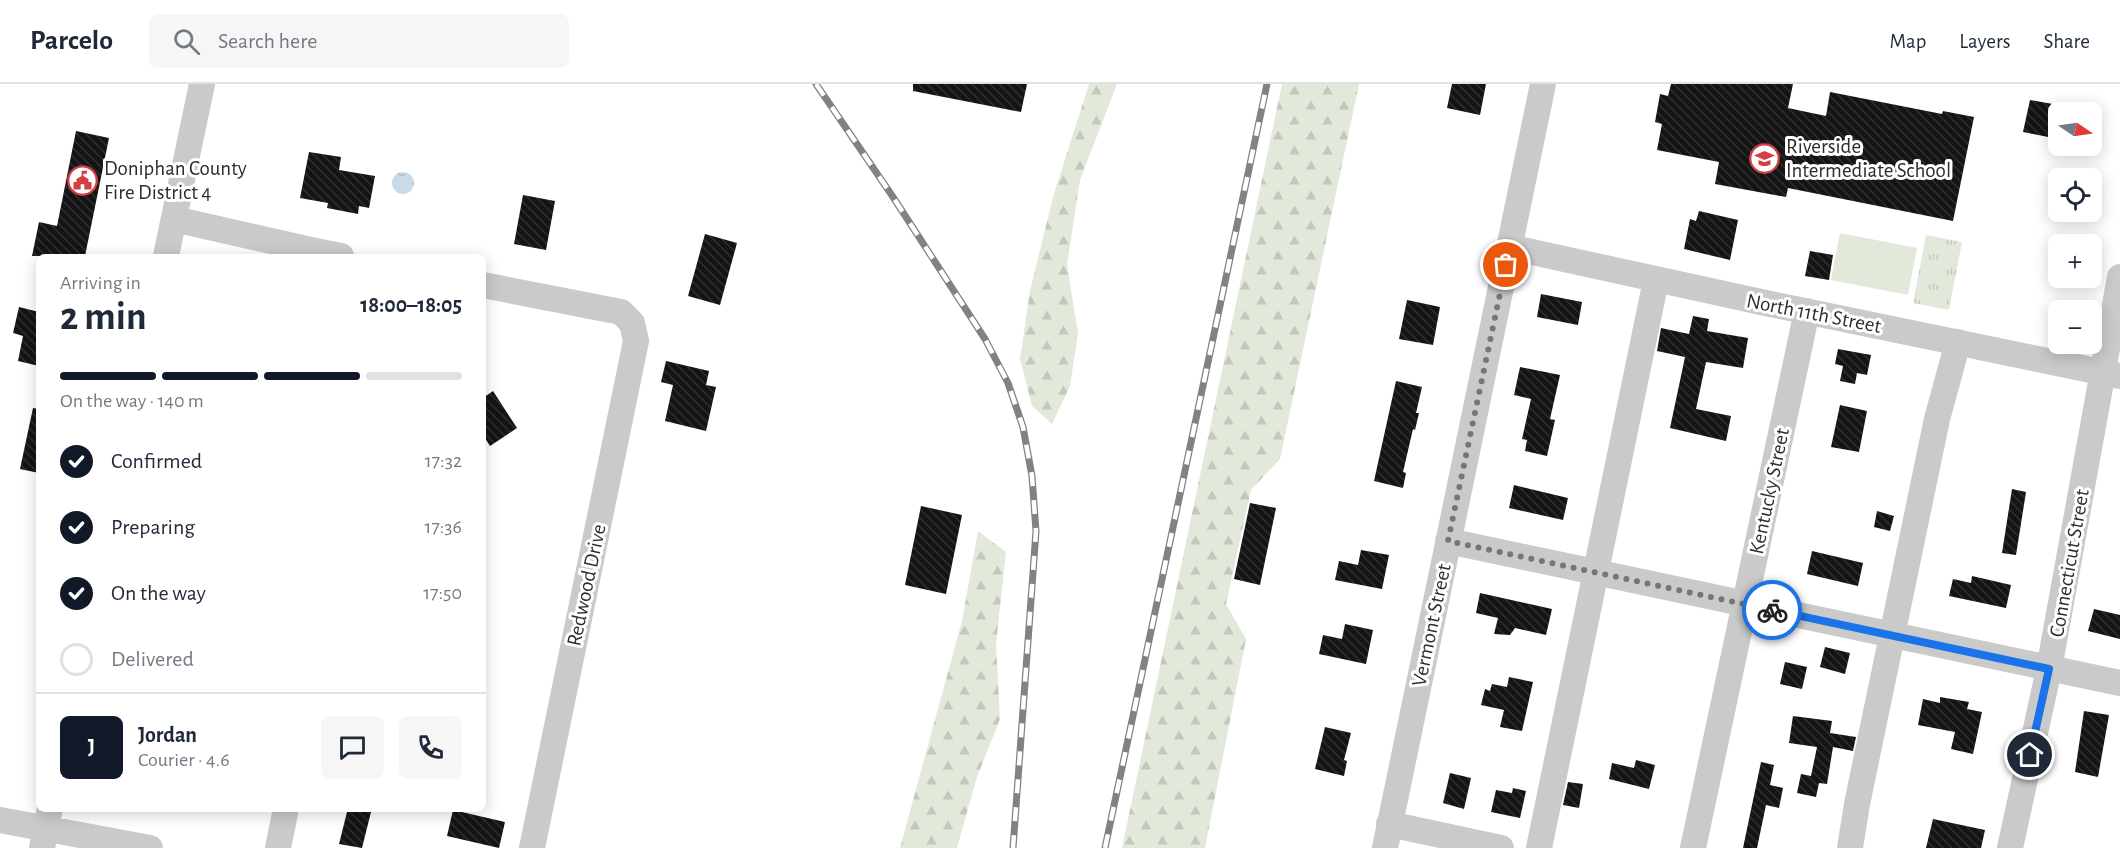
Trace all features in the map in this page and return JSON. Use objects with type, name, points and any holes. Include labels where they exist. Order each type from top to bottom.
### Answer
[{"type":"street","points":[[166,254],[202,84]]},
{"type":"street","name":"Vermont Street","points":[[1387,836],[1543,84]]},
{"type":"street","points":[[174,219],[314,253]]},
{"type":"street","name":"North 11th Street","points":[[1509,247],[2112,374]]},
{"type":"street","name":"Connecticut Street","points":[[2010,848],[2112,374],[2120,277]]},
{"type":"street","points":[[1539,848],[1656,279]]},
{"type":"street","name":"Redwood Drive","points":[[486,286],[621,312],[632,323],[636,341],[532,848]]},
{"type":"street","name":"Kentucky Street","points":[[1692,848],[1807,311]]},
{"type":"street","points":[[1850,848],[1857,804],[1937,419],[1958,342]]},
{"type":"street","points":[[1448,541],[2120,683]]},
{"type":"street","points":[[278,848],[285,812]]},
{"type":"street","points":[[0,820],[150,848]]},
{"type":"street","points":[[1387,836],[1501,848]]},
{"type":"green space","points":[[1089,84],[1117,84],[1080,180],[1067,265],[1078,333],[1070,386],[1052,424],[1032,406],[1020,359],[1030,291],[1053,197]]},
{"type":"green space","points":[[1282,84],[1359,84],[1280,459],[1251,490],[1226,604],[1246,639],[1205,848],[1122,848]]},
{"type":"green space","points":[[1840,233],[1917,248],[1908,295],[1831,280]]},
{"type":"green space","points":[[1926,235],[1962,242],[1949,310],[1913,303]]},
{"type":"green space","points":[[978,531],[1006,552],[996,644],[1000,719],[977,777],[957,848],[900,848],[962,621]]},
{"type":"water","points":[[403,172],[411,175],[414,183],[411,191],[403,194],[395,191],[392,183],[395,175]]},
{"type":"building","points":[[913,84],[1027,84],[1021,112],[913,91]]},
{"type":"building","points":[[1452,84],[1486,84],[1480,115],[1447,108]]},
{"type":"building","name":"Riverside Intermediate School","points":[[1671,84],[1793,84],[1788,108],[1826,116],[1830,92],[1942,114],[1943,111],[1974,117],[1953,221],[1788,188],[1786,197],[1715,184],[1719,162],[1657,150],[1662,124],[1655,122],[1660,94],[1668,96]]},
{"type":"building","points":[[2030,100],[2048,103],[2048,137],[2023,132]]},
{"type":"building","name":"Doniphan County Fire District 4","points":[[76,131],[109,138],[85,254],[36,254],[32,256],[39,222],[57,226]]},
{"type":"building","points":[[309,152],[341,157],[339,170],[375,176],[369,208],[359,206],[358,214],[327,208],[328,203],[300,198]]},
{"type":"building","points":[[523,195],[555,201],[546,250],[514,244]]},
{"type":"building","points":[[1699,211],[1738,220],[1730,260],[1684,249],[1690,219],[1696,221]]},
{"type":"building","points":[[705,234],[737,243],[720,305],[688,296]]},
{"type":"building","points":[[1810,251],[1833,255],[1829,280],[1805,276]]},
{"type":"building","points":[[1541,294],[1582,302],[1578,325],[1537,317]]},
{"type":"building","points":[[1407,300],[1440,307],[1433,345],[1399,339]]},
{"type":"building","points":[[19,307],[36,311],[36,365],[18,361],[23,336],[13,333]]},
{"type":"building","points":[[1693,316],[1709,319],[1707,331],[1748,338],[1743,368],[1706,362],[1696,409],[1731,416],[1726,441],[1670,428],[1685,357],[1657,351],[1661,328],[1689,334]]},
{"type":"building","points":[[1838,349],[1871,355],[1867,375],[1857,373],[1855,384],[1840,381],[1843,366],[1835,364]]},
{"type":"building","points":[[666,361],[709,371],[706,385],[716,387],[706,431],[665,421],[673,385],[661,382]]},
{"type":"building","points":[[1520,367],[1560,375],[1550,419],[1555,420],[1547,456],[1525,451],[1527,440],[1522,439],[1531,399],[1514,395]]},
{"type":"building","points":[[1396,381],[1422,387],[1416,413],[1419,413],[1403,472],[1406,473],[1403,488],[1374,481]]},
{"type":"building","points":[[493,391],[517,428],[490,446],[486,440],[486,396]]},
{"type":"building","points":[[1840,405],[1867,411],[1859,452],[1831,447]]},
{"type":"building","points":[[33,408],[36,408],[36,472],[20,469]]},
{"type":"building","points":[[1514,485],[1568,498],[1563,520],[1509,508]]},
{"type":"building","points":[[2012,489],[2026,492],[2016,555],[2002,553]]},
{"type":"building","points":[[1250,503],[1276,508],[1260,585],[1234,579]]},
{"type":"building","points":[[921,506],[962,515],[946,594],[905,585]]},
{"type":"building","points":[[1877,511],[1894,516],[1890,531],[1874,527]]},
{"type":"building","points":[[1361,550],[1389,555],[1382,589],[1335,580],[1339,561],[1358,565]]},
{"type":"building","points":[[1812,551],[1863,563],[1858,586],[1807,574]]},
{"type":"building","points":[[1972,576],[2011,585],[2006,608],[1949,596],[1953,579],[1971,583]]},
{"type":"building","points":[[1480,593],[1552,609],[1546,635],[1515,628],[1510,635],[1494,634],[1498,618],[1476,613]]},
{"type":"building","points":[[2094,609],[2120,615],[2120,639],[2088,631]]},
{"type":"building","points":[[1345,624],[1373,630],[1366,664],[1319,654],[1323,635],[1342,639]]},
{"type":"building","points":[[1825,647],[1850,653],[1845,674],[1820,667]]},
{"type":"building","points":[[1785,662],[1807,667],[1802,689],[1780,684]]},
{"type":"building","points":[[1509,677],[1533,682],[1522,731],[1500,727],[1504,710],[1481,705],[1485,689],[1490,691],[1492,684],[1507,687]]},
{"type":"building","points":[[1940,697],[1969,702],[1967,709],[1982,712],[1973,754],[1951,749],[1955,732],[1918,725],[1923,699],[1940,703]]},
{"type":"building","points":[[2084,711],[2109,715],[2098,777],[2075,772]]},
{"type":"building","points":[[1793,716],[1832,721],[1830,733],[1856,737],[1853,751],[1833,747],[1827,784],[1819,783],[1816,797],[1797,793],[1801,774],[1811,776],[1817,747],[1789,743]]},
{"type":"building","points":[[1325,727],[1351,733],[1344,760],[1347,761],[1344,776],[1315,769]]},
{"type":"building","points":[[1636,760],[1655,765],[1649,789],[1609,779],[1612,763],[1634,768]]},
{"type":"building","points":[[1761,762],[1774,765],[1770,785],[1783,788],[1779,808],[1766,805],[1757,848],[1743,848]]},
{"type":"building","points":[[1450,773],[1471,778],[1464,809],[1443,803]]},
{"type":"building","points":[[1568,782],[1583,784],[1579,808],[1563,805]]},
{"type":"building","points":[[1513,788],[1526,791],[1520,818],[1491,812],[1496,790],[1512,793]]},
{"type":"building","points":[[347,812],[371,812],[362,848],[339,844]]},
{"type":"building","points":[[453,812],[505,822],[499,848],[447,836]]},
{"type":"building","points":[[1933,819],[1985,830],[1981,848],[1926,848]]},
{"type":"railway","points":[[816,84],[985,339],[1008,383],[1023,427],[1032,476],[1036,531],[1013,848]]},
{"type":"railway","points":[[1105,848],[1267,84]]},
{"type":"way so far","points":[[1506,265],[1448,541],[1772,610]]},
{"type":"place","name":"Riverside Intermediate School","points":[[1765,158]]},
{"type":"place","name":"Doniphan County Fire District 4","points":[[83,180]]},
{"type":"route","points":[[1772,610],[2049,669],[2030,755]]}]
